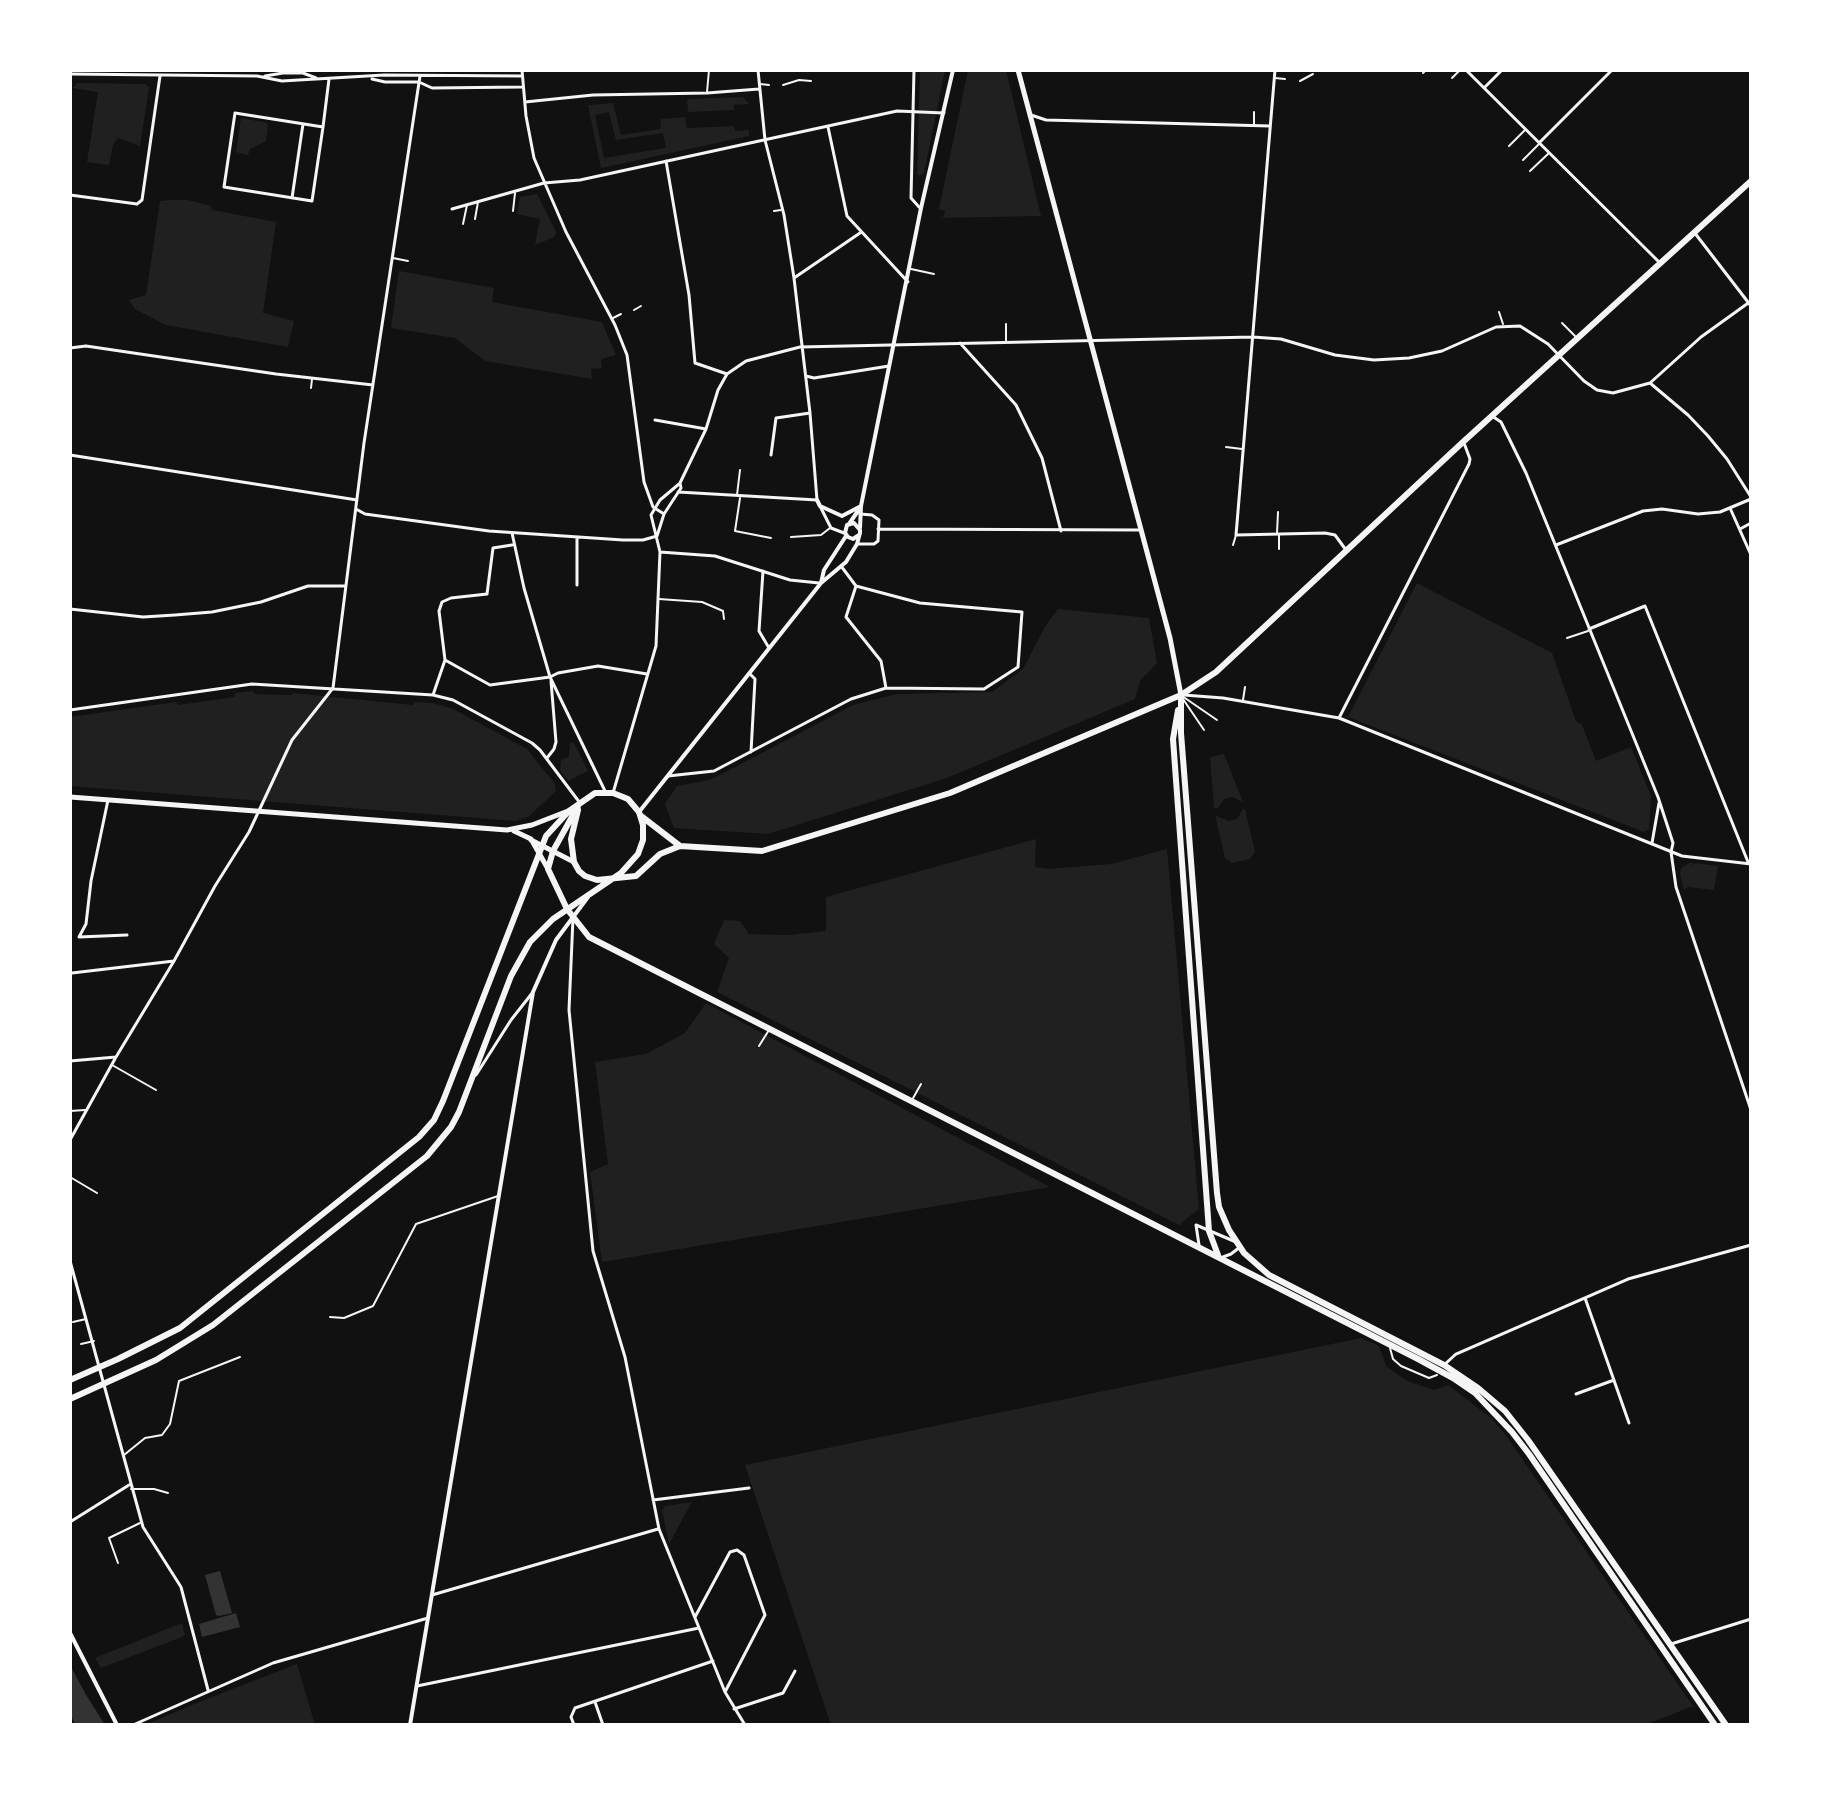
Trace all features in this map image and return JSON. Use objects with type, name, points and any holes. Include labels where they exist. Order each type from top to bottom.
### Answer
[{"type":"main road","points":[[1018,70],[1174,652],[1181,695],[1181,733],[1219,1207],[1238,1244],[1257,1266],[1475,1393],[1512,1432],[1715,1725]]},
{"type":"main road","points":[[70,797],[513,830],[574,862],[585,876],[611,880],[636,876],[660,854],[680,846],[762,851],[950,793],[1181,695],[1219,669],[1751,181]]},
{"type":"main road","points":[[1181,695],[1172,736],[1209,1231],[1219,1258]]},
{"type":"main road","points":[[70,1380],[180,1328],[419,1137],[434,1120],[538,853],[553,825],[595,793],[609,792],[628,799],[640,814],[680,846]]},
{"type":"main road","points":[[548,869],[553,851],[580,803]]},
{"type":"main road","points":[[574,862],[571,839],[580,803]]},
{"type":"main road","points":[[513,830],[569,811]]},
{"type":"main road","points":[[70,1399],[156,1360],[213,1325],[418,1164],[451,1127],[474,1078],[504,993],[522,955],[540,931],[611,880],[638,854],[643,840],[640,814]]},
{"type":"main road","points":[[531,839],[567,909],[592,938],[1388,1344],[1440,1370],[1457,1372],[1494,1401],[1515,1423],[1726,1725]]},
{"type":"street","points":[[758,70],[765,140],[794,278],[817,500],[831,528],[853,539],[859,535]]},
{"type":"street","points":[[914,70],[911,198],[921,208]]},
{"type":"street","points":[[640,814],[821,583],[841,566],[857,544],[859,514],[921,208],[953,70]]},
{"type":"street","points":[[1275,70],[1236,535],[1331,533],[1339,538],[1346,550]]},
{"type":"street","points":[[1466,70],[1660,264]]},
{"type":"street","points":[[1484,88],[1502,70]]},
{"type":"street","points":[[1539,143],[1612,70]]},
{"type":"street","points":[[70,74],[160,76],[216,73],[262,76],[296,73],[316,78]]},
{"type":"street","points":[[262,76],[282,81],[384,75],[522,73],[534,158],[612,319],[631,370],[644,482],[653,507],[651,526],[660,552],[656,646],[609,792]]},
{"type":"street","points":[[70,195],[137,204],[142,200],[160,76]]},
{"type":"street","points":[[70,1140],[259,811],[292,740],[333,688],[366,428],[420,76]]},
{"type":"street","points":[[323,127],[235,113],[224,187],[312,201],[323,127],[329,78]]},
{"type":"street","points":[[368,78],[385,82],[419,82],[432,88],[522,87]]},
{"type":"street","points":[[525,102],[593,95],[707,93],[759,86]]},
{"type":"street","points":[[452,209],[544,183],[580,180],[897,111],[944,113]]},
{"type":"street","points":[[1030,115],[1046,120],[1270,126]]},
{"type":"street","points":[[292,198],[303,124]]},
{"type":"street","points":[[828,127],[847,216],[908,282]]},
{"type":"street","points":[[666,161],[689,295],[695,363],[727,374]]},
{"type":"street","points":[[657,536],[664,514],[678,492],[706,429],[718,390],[727,374],[746,361],[800,347],[1253,337],[1281,339],[1335,355],[1374,360],[1409,358],[1442,351],[1504,326],[1520,326],[1548,344],[1597,390],[1613,393],[1650,383],[1701,337],[1750,304],[1694,232]]},
{"type":"street","points":[[794,278],[860,233]]},
{"type":"street","points":[[960,343],[1016,405],[1042,458],[1061,531]]},
{"type":"street","points":[[70,348],[86,346],[373,385]]},
{"type":"street","points":[[806,376],[814,378],[889,366]]},
{"type":"street","points":[[1555,545],[1643,511],[1662,509],[1698,514],[1730,508],[1751,498],[1727,459],[1708,436],[1650,383]]},
{"type":"street","points":[[771,455],[776,418],[810,413]]},
{"type":"street","points":[[1492,416],[1501,422],[1526,473],[1659,802],[1673,843],[1671,852],[1676,887],[1751,1110]]},
{"type":"street","points":[[655,420],[706,429]]},
{"type":"street","points":[[1339,718],[1469,464],[1463,442]]},
{"type":"street","points":[[70,455],[357,500]]},
{"type":"street","points":[[653,507],[680,483]]},
{"type":"street","points":[[678,492],[817,500]]},
{"type":"street","points":[[817,500],[820,506],[842,516],[861,506]]},
{"type":"street","points":[[821,583],[824,570],[861,506]]},
{"type":"street","points":[[653,507],[664,514]]},
{"type":"street","points":[[1730,508],[1751,555]]},
{"type":"street","points":[[356,509],[365,514],[512,533],[643,540],[657,536]]},
{"type":"street","points":[[857,544],[874,544],[878,541],[879,520],[872,515],[859,514]]},
{"type":"street","points":[[849,524],[854,523],[860,528]]},
{"type":"street","points":[[1740,529],[1751,523]]},
{"type":"street","points":[[878,529],[1141,530]]},
{"type":"street","points":[[512,533],[556,710],[556,742],[546,758]]},
{"type":"street","points":[[577,537],[577,585]]},
{"type":"street","points":[[433,695],[445,660],[439,611],[442,602],[487,594],[493,548],[513,545]]},
{"type":"street","points":[[660,552],[715,556],[803,584],[821,583]]},
{"type":"street","points":[[667,776],[714,771],[851,699],[886,688],[984,689],[1018,667],[1022,612],[920,603],[856,586],[841,566]]},
{"type":"street","points":[[763,571],[759,631],[769,648]]},
{"type":"street","points":[[70,609],[143,617],[214,612],[257,603],[308,586],[346,586]]},
{"type":"street","points":[[856,586],[846,617],[881,661],[886,688]]},
{"type":"street","points":[[1181,695],[1223,698],[1339,718],[1682,856],[1750,864],[1645,606],[1589,630]]},
{"type":"street","points":[[445,660],[490,685],[550,677],[598,666],[647,674]]},
{"type":"street","points":[[749,674],[755,679],[751,752]]},
{"type":"street","points":[[550,677],[609,792]]},
{"type":"street","points":[[70,710],[252,684],[433,695],[453,700],[532,743],[580,803]]},
{"type":"street","points":[[108,800],[91,881],[86,924],[79,937],[127,935]]},
{"type":"street","points":[[1652,843],[1659,802]]},
{"type":"street","points":[[474,1078],[533,992],[556,940],[590,894]]},
{"type":"street","points":[[573,918],[569,1010],[593,1251],[625,1357],[659,1529],[725,1692],[745,1725]]},
{"type":"street","points":[[72,973],[174,961]]},
{"type":"street","points":[[410,1725],[533,992]]},
{"type":"street","points":[[70,1061],[116,1057]]},
{"type":"street","points":[[1199,1246],[1196,1225],[1238,1244],[1231,1254],[1219,1258]]},
{"type":"street","points":[[1440,1370],[1456,1354],[1636,1276],[1751,1245]]},
{"type":"street","points":[[70,1261],[141,1523],[181,1587],[208,1690]]},
{"type":"street","points":[[1585,1298],[1629,1423]]},
{"type":"street","points":[[1576,1394],[1614,1380]]},
{"type":"street","points":[[70,1522],[130,1487]]},
{"type":"street","points":[[653,1500],[749,1488]]},
{"type":"street","points":[[432,1595],[659,1529]]},
{"type":"street","points":[[695,1617],[730,1552],[737,1550],[744,1555],[765,1615],[725,1692]]},
{"type":"street","points":[[133,1725],[273,1663],[428,1618]]},
{"type":"street","points":[[1669,1644],[1751,1619]]},
{"type":"street","points":[[417,1686],[699,1628]]},
{"type":"street","points":[[70,1633],[117,1725]]},
{"type":"street","points":[[574,1725],[572,1712],[575,1708],[713,1661]]},
{"type":"street","points":[[733,1709],[783,1693],[795,1671]]},
{"type":"street","points":[[595,1702],[603,1725]]},
{"type":"lane","points":[[707,93],[709,70]]},
{"type":"lane","points":[[1452,78],[1460,70]]},
{"type":"lane","points":[[1300,81],[1313,74]]},
{"type":"lane","points":[[1274,78],[1285,79]]},
{"type":"lane","points":[[783,85],[799,80],[811,81]]},
{"type":"lane","points":[[759,86],[769,85]]},
{"type":"lane","points":[[1253,125],[1254,112]]},
{"type":"lane","points":[[1509,146],[1526,129]]},
{"type":"lane","points":[[1523,160],[1539,143]]},
{"type":"lane","points":[[1530,171],[1549,153]]},
{"type":"lane","points":[[513,211],[515,192]]},
{"type":"lane","points":[[475,219],[478,201]]},
{"type":"lane","points":[[463,224],[467,204]]},
{"type":"lane","points":[[774,211],[782,210]]},
{"type":"lane","points":[[392,257],[408,261]]},
{"type":"lane","points":[[910,268],[934,274]]},
{"type":"lane","points":[[807,270],[813,269]]},
{"type":"lane","points":[[634,310],[641,306]]},
{"type":"lane","points":[[1499,312],[1504,326]]},
{"type":"lane","points":[[612,319],[621,314]]},
{"type":"lane","points":[[1562,323],[1578,339]]},
{"type":"lane","points":[[1006,324],[1006,342]]},
{"type":"lane","points":[[311,388],[312,378]]},
{"type":"lane","points":[[1226,447],[1243,449]]},
{"type":"lane","points":[[740,470],[735,531],[771,538]]},
{"type":"lane","points":[[1278,512],[1279,549]]},
{"type":"lane","points":[[791,537],[821,535],[831,528]]},
{"type":"lane","points":[[1233,545],[1236,535]]},
{"type":"lane","points":[[658,599],[702,602],[723,611],[724,619]]},
{"type":"lane","points":[[1567,638],[1589,630]]},
{"type":"lane","points":[[1242,702],[1245,687]]},
{"type":"lane","points":[[1181,695],[1217,720]]},
{"type":"lane","points":[[1181,695],[1204,730]]},
{"type":"lane","points":[[759,1046],[769,1029]]},
{"type":"lane","points":[[112,1064],[156,1090]]},
{"type":"lane","points":[[911,1101],[921,1084]]},
{"type":"lane","points":[[70,1111],[87,1110]]},
{"type":"lane","points":[[70,1177],[97,1193]]},
{"type":"lane","points":[[330,1317],[344,1318],[373,1306],[416,1224],[499,1195]]},
{"type":"lane","points":[[73,1322],[87,1319]]},
{"type":"lane","points":[[81,1344],[94,1341]]},
{"type":"lane","points":[[1388,1344],[1393,1359],[1401,1366],[1429,1378],[1440,1370]]},
{"type":"lane","points":[[123,1456],[145,1438],[162,1435],[170,1424],[179,1381],[240,1357]]},
{"type":"lane","points":[[130,1487],[168,1493]]},
{"type":"lane","points":[[118,1563],[109,1538],[141,1523]]},
{"type":"shaded area","points":[[920,70],[945,70],[924,173],[919,176],[917,174]]},
{"type":"shaded area","points":[[968,70],[1006,70],[1041,216],[937,218],[944,217],[945,211],[939,209]]},
{"type":"shaded area","points":[[77,83],[146,84],[149,88],[140,146],[118,138],[113,145],[109,165],[87,162],[98,92],[73,88]]},
{"type":"shaded area","points":[[743,97],[749,104],[734,105],[734,110],[688,112],[687,99]]},
{"type":"shaded area","points":[[613,103],[621,135],[660,129],[661,119],[685,117],[687,128],[734,126],[735,131],[749,130],[749,136],[601,168],[588,105]],"holes":[[[609,112],[616,140],[663,133],[666,148],[604,158],[595,115]]]},
{"type":"shaded area","points":[[241,118],[268,123],[266,141],[250,149],[248,155],[236,152]]},
{"type":"shaded area","points":[[537,194],[556,232],[554,237],[535,245],[540,219],[517,214],[520,197]]},
{"type":"shaded area","points":[[187,200],[211,206],[212,210],[276,222],[263,313],[294,321],[288,347],[166,325],[135,309],[129,300],[146,295],[160,201]]},
{"type":"shaded area","points":[[399,271],[494,288],[492,302],[602,322],[616,355],[601,359],[602,368],[591,369],[592,379],[485,361],[455,338],[391,328]]},
{"type":"shaded area","points":[[1417,583],[1552,653],[1576,721],[1582,725],[1596,761],[1631,747],[1651,796],[1649,829],[1644,832],[1348,717]]},
{"type":"shaded area","points":[[1058,609],[1149,618],[1157,663],[1140,681],[1135,699],[947,778],[768,834],[674,828],[665,804],[677,786],[709,780],[853,705],[897,694],[992,692],[1023,669]]},
{"type":"shaded area","points":[[253,691],[255,694],[293,693],[413,705],[415,702],[433,703],[453,709],[527,749],[555,784],[556,791],[528,817],[516,821],[70,786],[70,717],[176,702],[179,705]]},
{"type":"shaded area","points":[[570,742],[574,743],[588,771],[568,781],[560,770],[561,760],[569,757]]},
{"type":"shaded area","points":[[1224,754],[1243,802],[1232,797],[1224,799],[1218,808],[1214,808],[1210,757]]},
{"type":"shaded area","points":[[1243,809],[1255,852],[1250,859],[1232,863],[1225,858],[1215,815],[1228,821],[1237,819]]},
{"type":"shaded area","points":[[1036,839],[1035,867],[1049,869],[1111,864],[1167,849],[1199,1209],[1181,1226],[717,992],[729,958],[714,944],[724,920],[740,921],[749,934],[789,935],[826,931],[826,897]]},
{"type":"shaded area","points":[[1689,863],[1694,863],[1690,869],[1695,863],[1718,866],[1714,890],[1688,887],[1684,890],[1680,874]]},
{"type":"shaded area","points":[[706,1003],[1050,1187],[602,1262],[590,1172],[608,1164],[595,1062],[646,1054],[685,1033]]},
{"type":"shaded area","points":[[1361,1338],[1379,1346],[1386,1366],[1407,1381],[1434,1390],[1448,1385],[1491,1418],[1693,1706],[1645,1725],[831,1725],[745,1465]]},
{"type":"shaded area","points":[[692,1502],[669,1544],[662,1510],[665,1506]]},
{"type":"shaded area","points":[[220,1571],[232,1613],[219,1616],[216,1615],[205,1575]]},
{"type":"shaded area","points":[[236,1613],[240,1627],[202,1637],[199,1624]]},
{"type":"shaded area","points":[[182,1623],[185,1635],[182,1637],[101,1668],[95,1658]]},
{"type":"shaded area","points":[[297,1664],[315,1725],[145,1725],[199,1702]]},
{"type":"shaded area","points":[[70,1665],[105,1725],[76,1725],[70,1715]]}]
